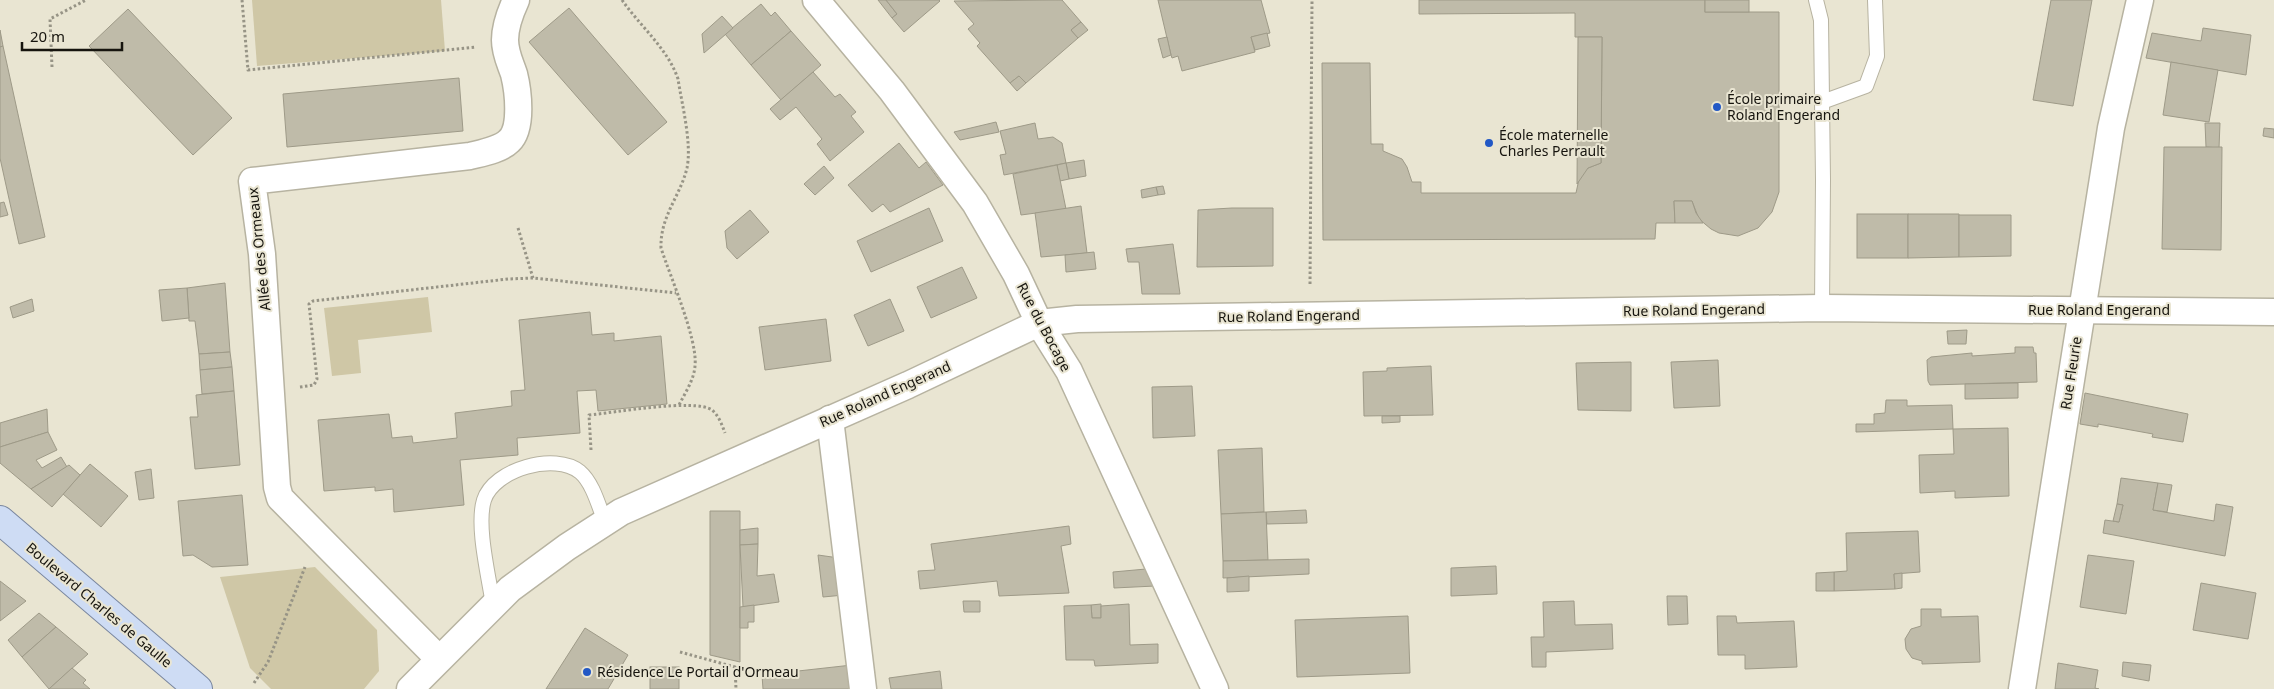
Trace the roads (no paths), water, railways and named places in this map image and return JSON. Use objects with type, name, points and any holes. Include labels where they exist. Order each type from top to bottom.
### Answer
[{"type":"main road","name":"Boulevard Charles de Gaulle","points":[[1,524],[198,689]]},
{"type":"street","name":"Allée des Ormeaux","points":[[440,659],[280,498],[277,487],[262,254],[252,181],[470,156],[490,151],[510,141],[516,128],[518,112],[517,90],[506,56],[506,25],[516,0]]},
{"type":"street","name":"Rue du Bocage","points":[[816,0],[892,91],[976,203],[1016,274],[1039,323],[1069,371],[1215,689]]},
{"type":"street","name":"Rue Fleurie","points":[[2022,689],[2111,128],[2140,0]]},
{"type":"street","name":"Rue Roland Engerand","points":[[410,689],[510,589],[567,547],[621,512],[1039,323],[1077,319],[1822,308],[2274,312]]},
{"type":"street","points":[[830,419],[863,689]]},
{"type":"lane","points":[[1816,0],[1821,20],[1822,308]]},
{"type":"lane","points":[[1822,102],[1866,86],[1876,56],[1875,0]]},
{"type":"lane","points":[[493,605],[481,523],[485,497],[496,482],[511,472],[531,466],[549,464],[566,466],[578,471],[586,479],[606,522]]},
{"type":"place","name":"École primaire Roland Engerand","points":[[1717,107]]},
{"type":"place","name":"École maternelle Charles Perrault","points":[[1489,143]]},
{"type":"place","name":"Résidence Le Portail d'Ormeau","points":[[587,672]]}]
